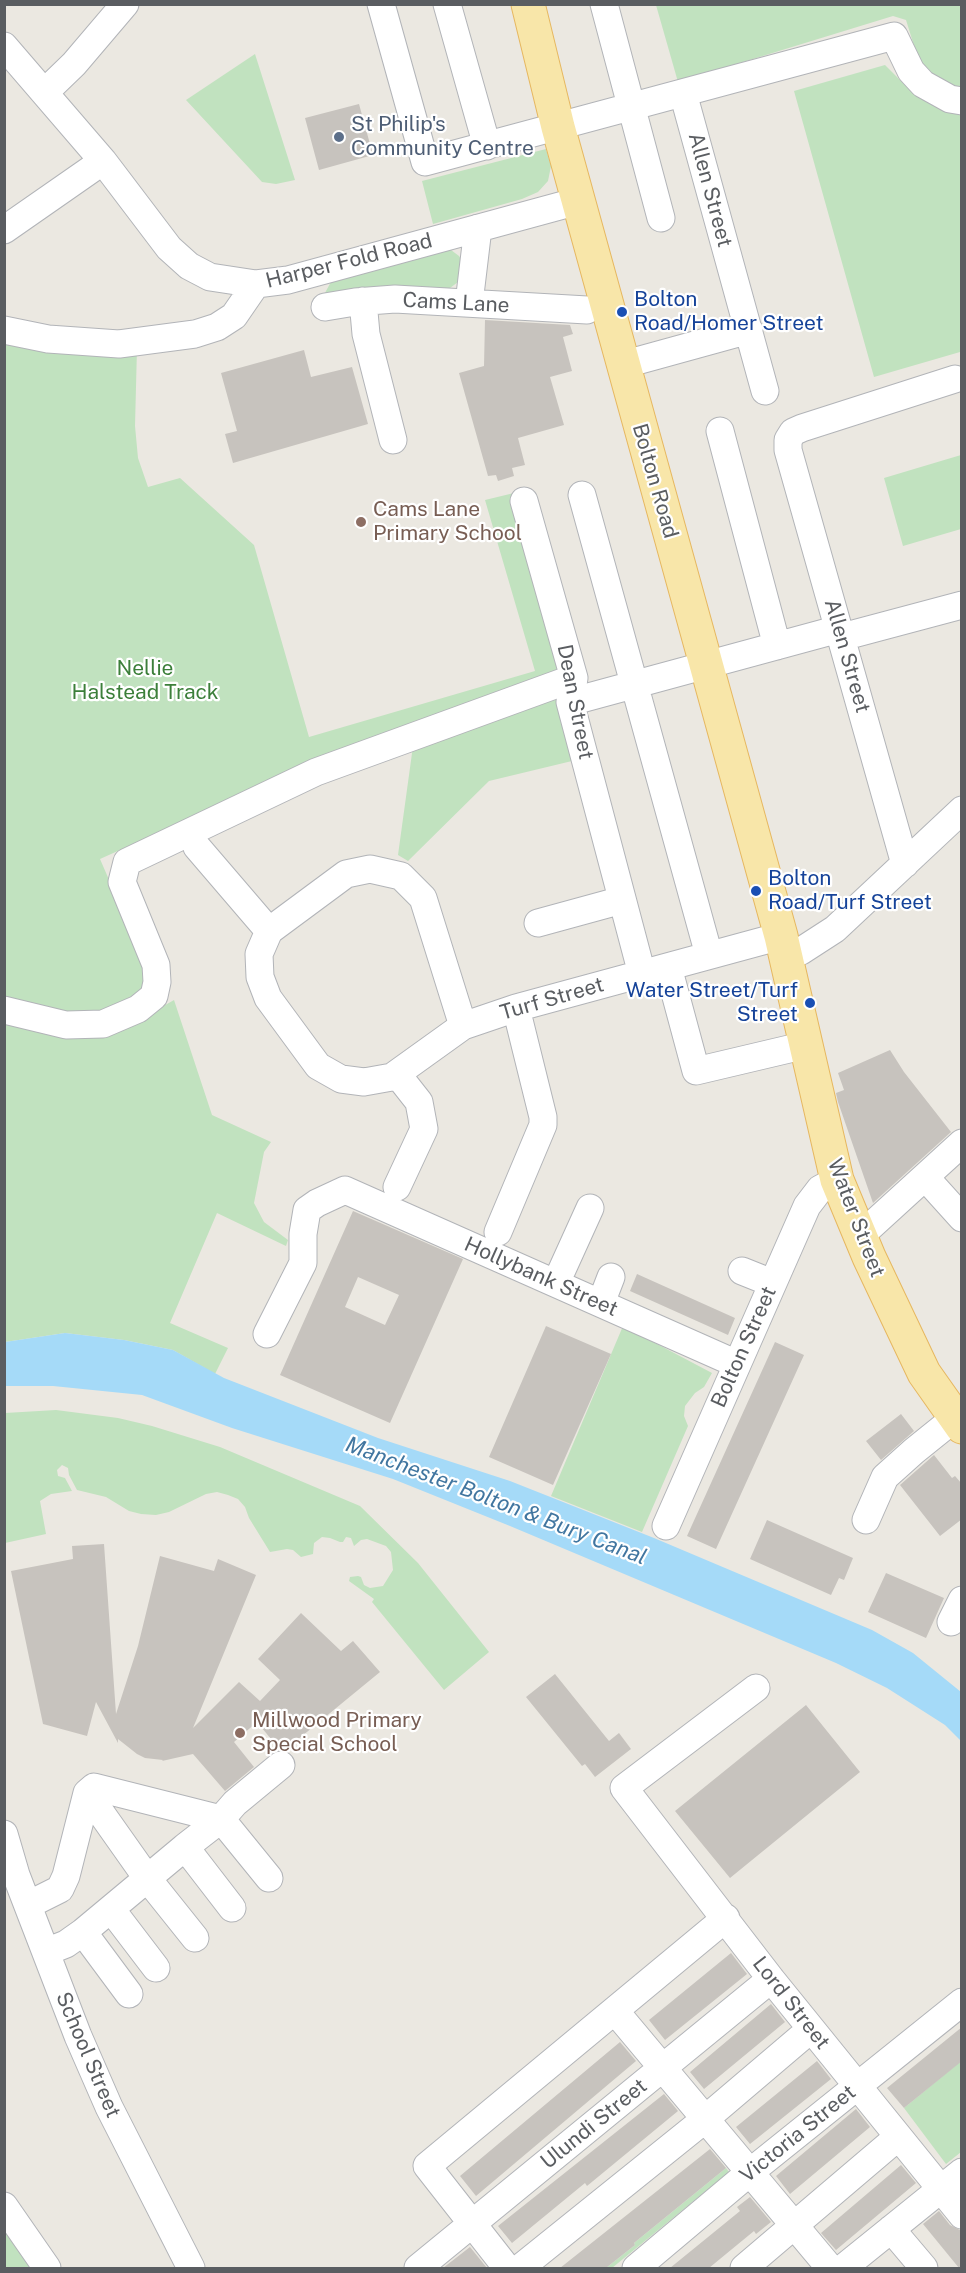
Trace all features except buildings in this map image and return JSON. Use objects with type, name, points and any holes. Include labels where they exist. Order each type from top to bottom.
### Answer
[{"type":"main road","name":"Bolton Road","points":[[528,4],[558,127],[622,365],[783,946]]},
{"type":"main road","name":"Water Street","points":[[783,946],[837,1180],[860,1236],[924,1373],[958,1422]]},
{"type":"street","points":[[45,92],[74,64],[125,4]]},
{"type":"street","points":[[381,4],[425,162],[894,36],[911,71],[923,84],[950,99],[962,101]]},
{"type":"street","points":[[447,4],[487,146]]},
{"type":"street","points":[[604,4],[661,218]]},
{"type":"street","name":"Harper Fold Road","points":[[4,46],[103,161],[169,248],[189,266],[210,277],[256,284],[300,278],[578,201]]},
{"type":"street","name":"Allen Street","points":[[684,93],[765,391]]},
{"type":"street","points":[[4,230],[103,161]]},
{"type":"street","points":[[470,303],[478,228]]},
{"type":"street","points":[[4,330],[48,339],[119,344],[195,334],[217,327],[234,316],[256,284]]},
{"type":"street","name":"Cams Lane","points":[[326,308],[363,301],[395,299],[587,310]]},
{"type":"street","points":[[363,301],[366,334],[393,441]]},
{"type":"street","points":[[622,365],[749,330]]},
{"type":"street","name":"Allen Street","points":[[905,864],[788,450],[788,440],[793,432],[802,428],[943,378]]},
{"type":"street","points":[[720,431],[777,646]]},
{"type":"street","points":[[582,495],[708,955]]},
{"type":"street","name":"Dean Street","points":[[524,501],[642,974]]},
{"type":"street","points":[[4,1010],[66,1025],[103,1024],[138,1009],[154,996],[157,982],[156,965],[122,882],[127,862],[316,772],[572,690],[634,685],[777,646],[962,604]]},
{"type":"street","name":"Turf Street","points":[[463,1026],[516,1008],[708,955],[783,946],[801,951],[836,929],[962,810]]},
{"type":"street","points":[[200,845],[268,931]]},
{"type":"street","points":[[370,869],[400,876],[423,898],[463,1026],[392,1077],[364,1082],[341,1079],[318,1066],[268,998],[260,977],[259,954],[268,931],[346,874],[370,869]]},
{"type":"street","points":[[538,923],[622,900]]},
{"type":"street","points":[[668,967],[696,1071],[806,1045]]},
{"type":"street","points":[[498,1232],[543,1125],[516,1008]]},
{"type":"street","points":[[397,1074],[419,1102],[424,1129],[397,1187]]},
{"type":"street","points":[[860,1236],[962,1143]]},
{"type":"street","points":[[925,1177],[962,1218]]},
{"type":"street","name":"Bolton Street","points":[[666,1526],[772,1283],[813,1196],[837,1180]]},
{"type":"street","name":"Hollybank Street","points":[[267,1334],[303,1263],[303,1234],[307,1210],[345,1190],[738,1364]]},
{"type":"street","points":[[556,1283],[590,1208]]},
{"type":"street","points":[[742,1271],[772,1283]]},
{"type":"street","points":[[601,1303],[611,1277]]},
{"type":"street","points":[[866,1520],[885,1477],[914,1451],[958,1422]]},
{"type":"street","name":"Lord Street","points":[[756,1688],[624,1788],[771,1979],[962,2215]]},
{"type":"street","points":[[46,1952],[66,1944],[83,1932],[221,1819],[235,1803],[281,1765]]},
{"type":"street","points":[[28,1905],[60,1889],[66,1876],[87,1792],[94,1787],[221,1819],[269,1878]]},
{"type":"street","points":[[87,1792],[147,1878],[195,1938]]},
{"type":"street","name":"School Street","points":[[4,1834],[10,1877],[28,1905],[75,2030],[109,2107],[190,2268]]},
{"type":"street","points":[[184,1847],[232,1908]]},
{"type":"street","points":[[111,1909],[156,1968]]},
{"type":"street","points":[[507,2268],[428,2166],[726,1918]]},
{"type":"street","points":[[83,1932],[129,1994]]},
{"type":"street","name":"Ulundi Street","points":[[418,2268],[771,1979]]},
{"type":"street","name":"Victoria Street","points":[[636,2268],[749,2173],[962,2002]]},
{"type":"street","points":[[615,2011],[661,2069],[830,2268]]},
{"type":"street","points":[[520,2268],[704,2120],[812,2029]]},
{"type":"street","points":[[744,2268],[795,2227],[898,2137]]},
{"type":"street","points":[[843,2268],[962,2172]]},
{"type":"street","points":[[4,2206],[47,2268]]},
{"type":"street","points":[[891,2229],[924,2268]]},
{"type":"green space","points":[[656,5],[961,5],[961,354],[960,352],[874,377],[794,91],[885,65],[909,89],[926,84],[906,20],[893,16],[678,82]]},
{"type":"green space","points":[[255,54],[295,180],[276,184],[262,182],[186,100]]},
{"type":"green space","points":[[546,149],[551,166],[548,181],[538,192],[522,199],[433,224],[422,181]]},
{"type":"green space","points":[[451,250],[463,262],[458,282],[450,288],[437,293],[320,302],[332,280]]},
{"type":"green space","name":"Nellie Halstead Track","points":[[5,340],[137,348],[135,426],[138,458],[148,487],[180,478],[254,545],[309,737],[535,671],[485,500],[514,493],[565,671],[315,762],[100,859],[149,972],[146,992],[126,1008],[70,1018],[5,1001]]},
{"type":"green space","points":[[961,455],[961,529],[903,546],[884,478]]},
{"type":"green space","points":[[554,690],[572,761],[489,781],[408,861],[398,855],[413,746]]},
{"type":"green space","points":[[174,1000],[212,1115],[271,1142],[264,1152],[254,1203],[264,1222],[288,1240],[286,1246],[217,1213],[170,1323],[228,1348],[215,1374],[173,1350],[124,1340],[65,1333],[5,1342],[4,1017],[127,1027]]},
{"type":"green space","points":[[623,1326],[712,1373],[704,1387],[695,1393],[685,1406],[684,1416],[688,1426],[642,1532],[551,1496]]},
{"type":"green space","points":[[56,1410],[118,1418],[220,1447],[360,1506],[418,1563],[489,1652],[444,1690],[372,1602],[374,1599],[349,1581],[350,1577],[358,1576],[361,1577],[364,1585],[370,1588],[383,1586],[393,1570],[391,1552],[386,1546],[367,1539],[361,1540],[354,1546],[351,1538],[346,1537],[343,1542],[340,1542],[322,1537],[314,1543],[313,1554],[301,1557],[293,1550],[287,1549],[270,1552],[249,1518],[245,1507],[238,1499],[217,1492],[206,1494],[169,1512],[156,1515],[141,1514],[129,1511],[106,1497],[77,1490],[68,1468],[62,1465],[57,1470],[58,1476],[65,1478],[72,1491],[51,1494],[40,1501],[46,1534],[5,1543],[5,1413]]},
{"type":"green space","points":[[961,2061],[961,2152],[946,2164],[904,2108]]},
{"type":"green space","points":[[726,2168],[729,2172],[612,2268],[606,2268],[635,2245],[634,2243]]},
{"type":"green space","points":[[5,2227],[32,2268],[5,2268]]},
{"type":"water","name":"Manchester Bolton & Bury Canal","points":[[65,1333],[124,1340],[173,1350],[224,1378],[378,1438],[510,1481],[654,1538],[872,1630],[913,1653],[961,1692],[961,1741],[945,1725],[887,1688],[836,1663],[393,1479],[232,1428],[142,1395],[53,1386],[5,1386],[5,1342]]},
{"type":"place","name":"St Philip's Community Centre","points":[[339,137]]},
{"type":"place","name":"Bolton Road/Homer Street","points":[[622,312]]},
{"type":"place","name":"Cams Lane Primary School","points":[[361,522]]},
{"type":"place","name":"Bolton Road/Turf Street","points":[[756,891]]},
{"type":"place","name":"Water Street/Turf Street","points":[[810,1003]]},
{"type":"place","name":"Millwood Primary Special School","points":[[240,1733]]}]
